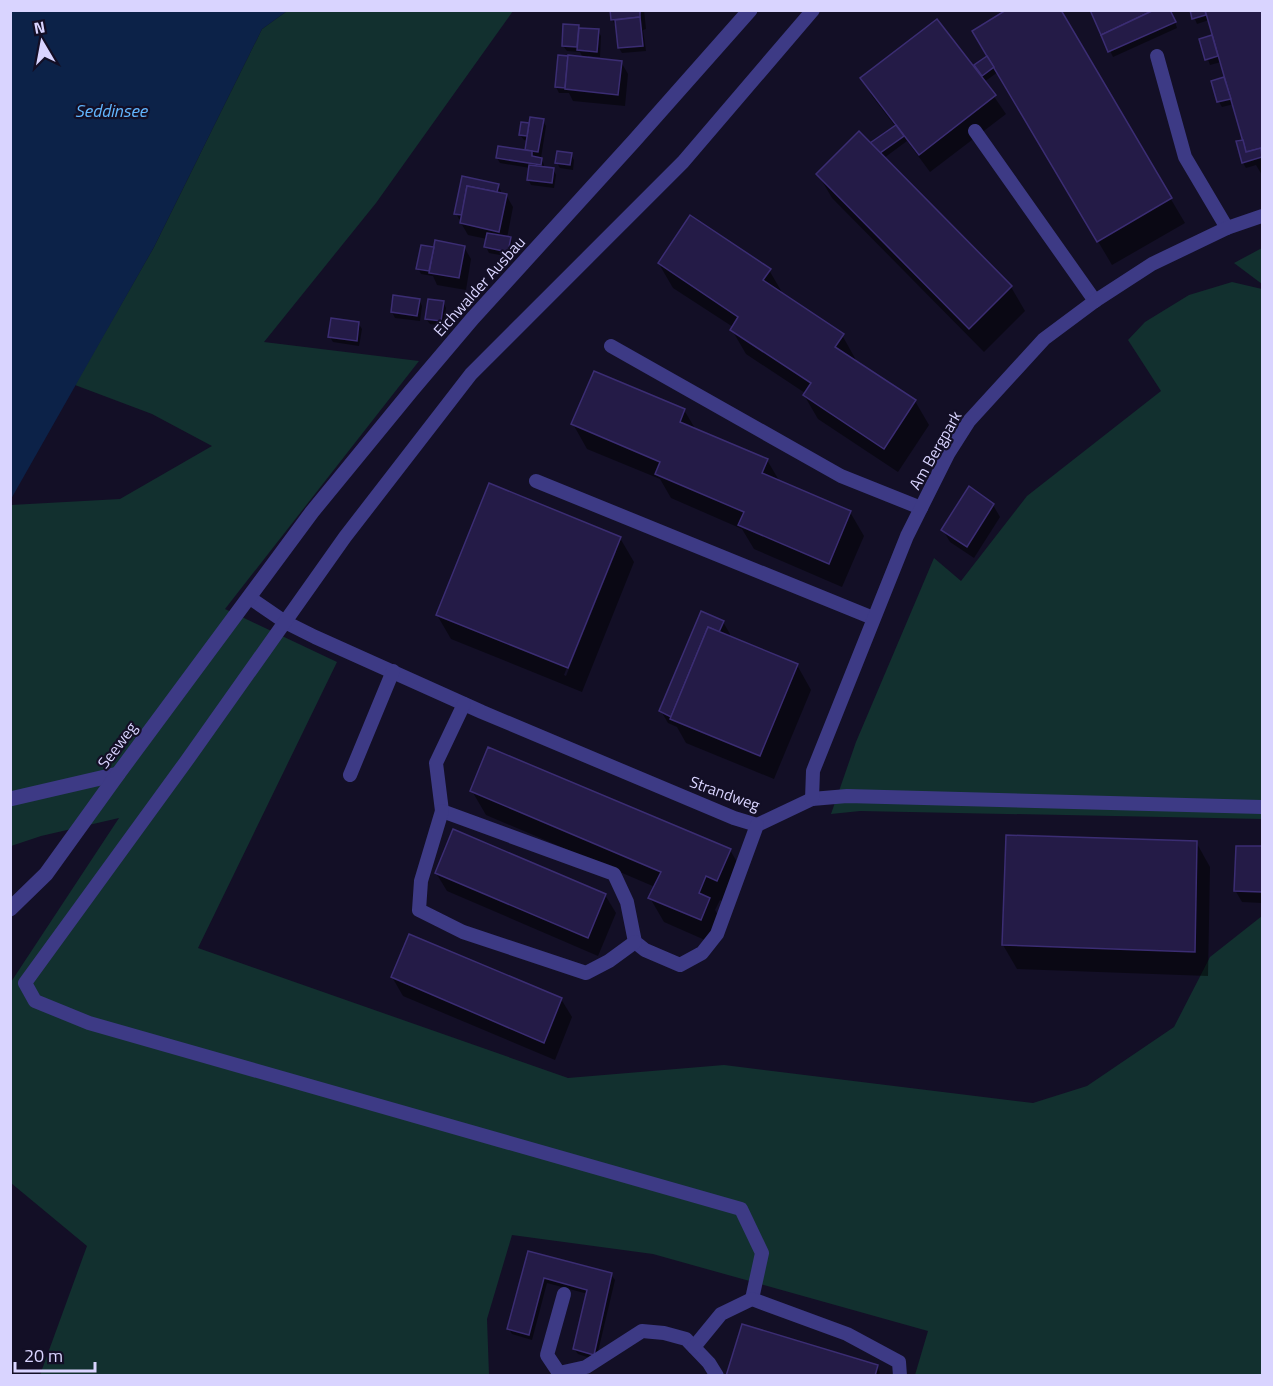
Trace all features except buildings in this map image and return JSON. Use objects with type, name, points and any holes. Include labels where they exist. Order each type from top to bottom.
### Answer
[{"type":"street","name":"Eichwalder Ausbau","points":[[250,598],[312,512],[473,318],[750,10]]},
{"type":"street","name":"Seeweg","points":[[10,909],[46,874],[250,598]]},
{"type":"street","points":[[10,799],[118,774]]},
{"type":"lane","points":[[752,1299],[762,1253],[741,1209],[89,1023],[34,1001],[25,983],[345,537],[471,374],[683,162],[813,10]]},
{"type":"lane","points":[[1157,57],[1185,157],[1227,228]]},
{"type":"lane","points":[[975,131],[1095,301]]},
{"type":"lane","name":"Am Bergpark","points":[[812,799],[813,771],[873,618],[921,508],[948,454],[977,412],[1044,339],[1095,301],[1152,264],[1227,228],[1263,216]]},
{"type":"lane","points":[[611,346],[840,476],[921,508]]},
{"type":"lane","points":[[536,481],[873,618]]},
{"type":"lane","name":"Strandweg","points":[[250,598],[285,622],[464,704],[723,813],[758,825],[812,799],[847,796],[1263,807]]},
{"type":"lane","points":[[350,775],[393,671]]},
{"type":"lane","points":[[464,704],[436,763],[442,811],[420,881],[419,910],[463,932],[586,973],[609,961],[634,942]]},
{"type":"lane","points":[[442,811],[614,874],[627,902],[634,942],[645,950],[680,965],[702,953],[717,934],[758,825]]},
{"type":"lane","points":[[564,1294],[547,1355],[559,1373],[586,1367],[642,1331],[686,1339],[710,1363],[717,1376]]},
{"type":"lane","points":[[694,1347],[721,1314],[752,1299],[847,1334],[899,1362],[900,1376]]},
{"type":"green space","points":[[287,11],[513,11],[376,203],[264,342],[419,361],[225,609],[337,662],[198,948],[568,1078],[724,1065],[1033,1103],[1087,1086],[1174,1027],[1210,957],[1262,916],[1262,1375],[915,1375],[928,1331],[653,1254],[512,1235],[487,1319],[489,1375],[40,1375],[87,1246],[11,1183],[11,982],[119,818],[41,836],[11,846],[11,505],[120,499],[212,446],[152,414],[75,385],[154,247],[262,29]]},
{"type":"green space","points":[[1262,248],[1262,284],[1234,263]]},
{"type":"green space","points":[[1232,282],[1262,289],[1262,819],[860,811],[831,814],[856,742],[934,558],[961,581],[1027,496],[1161,391],[1128,340],[1145,322],[1189,295]]},
{"type":"water","name":"Seddinsee","points":[[11,10],[287,11],[262,29],[154,247],[11,499]]}]
